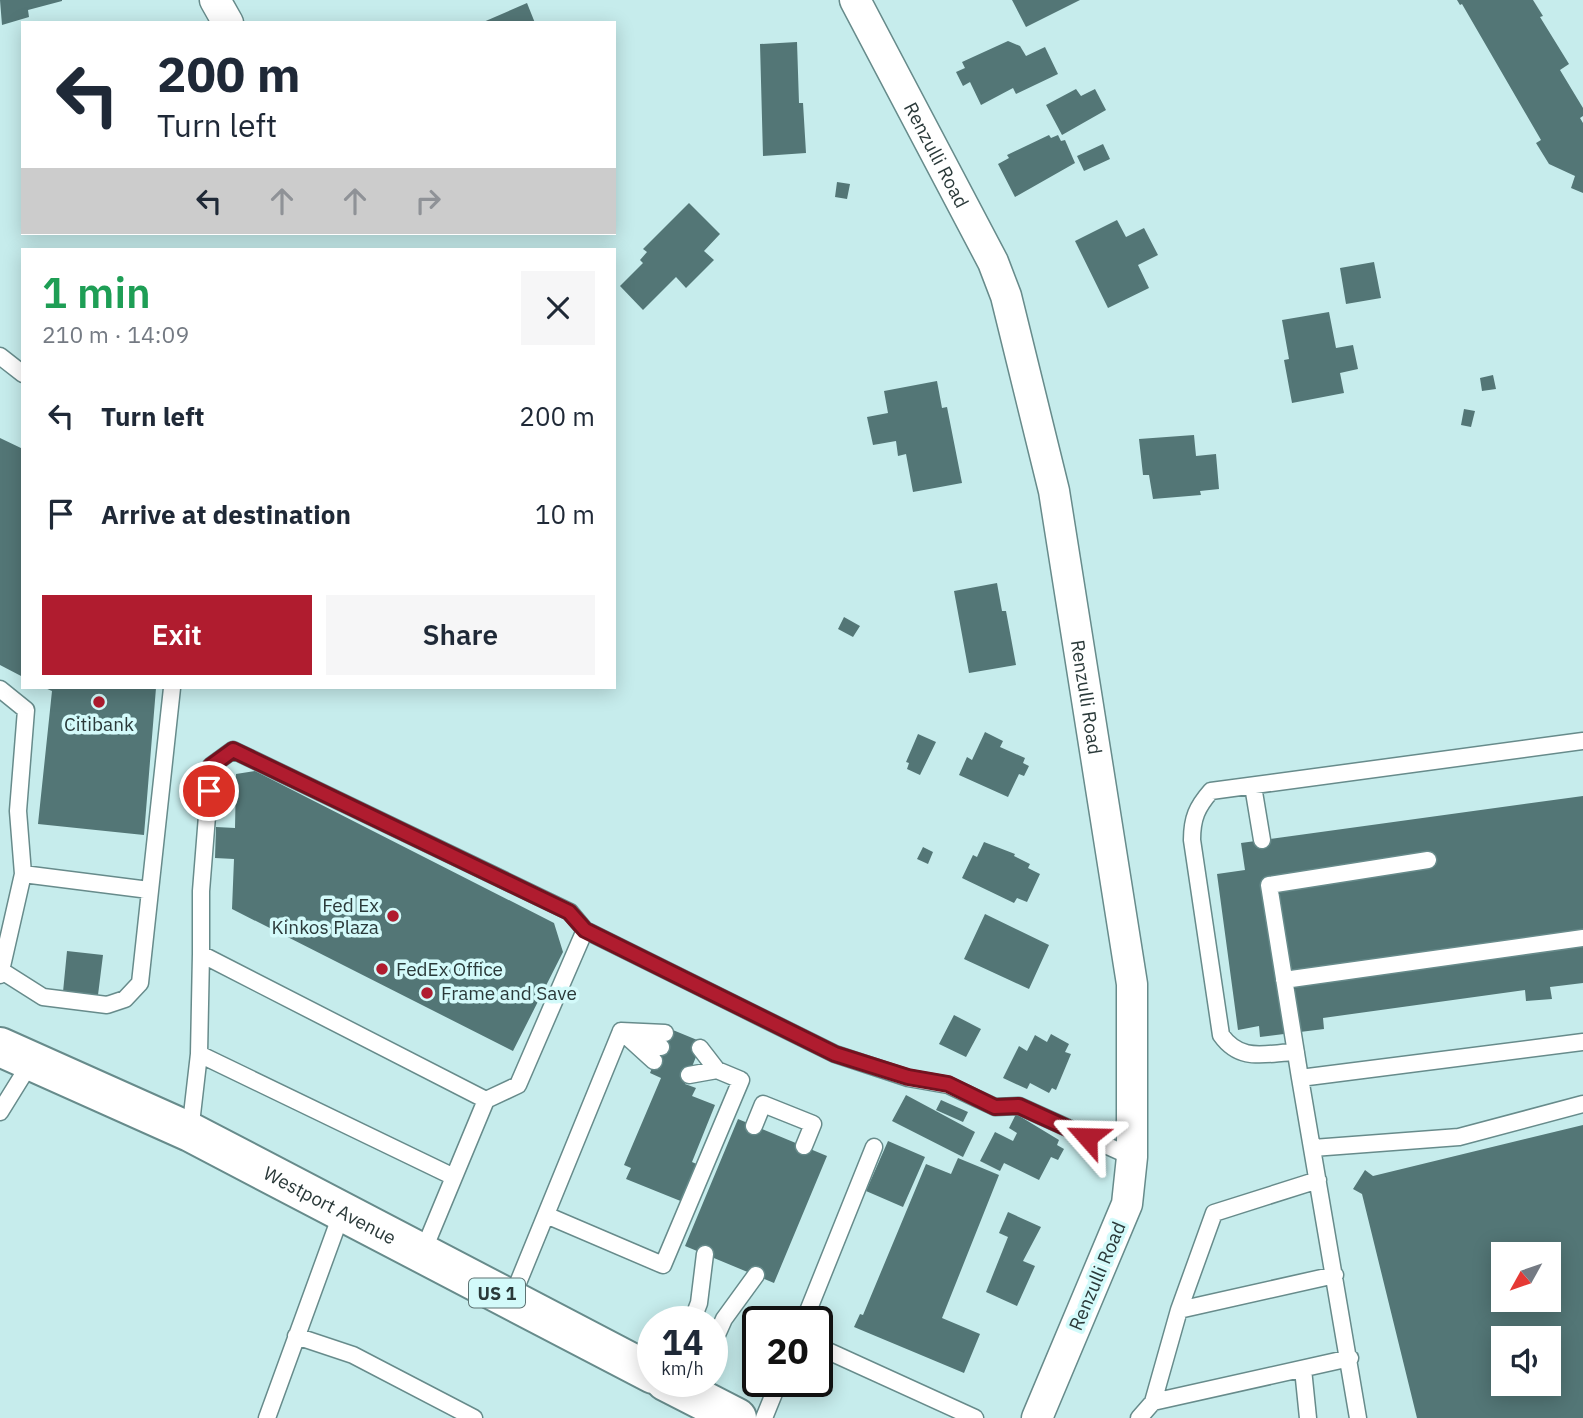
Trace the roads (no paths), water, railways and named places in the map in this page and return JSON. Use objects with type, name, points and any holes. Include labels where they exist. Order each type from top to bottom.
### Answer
[{"type":"main road","name":"Westport Avenue","points":[[16,1054],[190,1132],[637,1363]]},
{"type":"main road","name":"Westport Avenue","points":[[700,1397],[737,1418]]},
{"type":"street","points":[[215,0],[227,21]]},
{"type":"street","name":"Renzulli Road","points":[[855,0],[993,262],[1006,296],[1054,491],[1132,984],[1132,1157],[1127,1204],[1037,1418]]},
{"type":"lane","points":[[0,356],[21,372]]},
{"type":"lane","points":[[0,689],[26,710],[18,811],[23,874],[1,973],[43,997],[107,1005],[125,999],[140,983],[172,689]]},
{"type":"lane","points":[[1296,1052],[1242,1054],[1230,1048],[1221,1035],[1192,822],[1198,806],[1211,792],[1583,741]]},
{"type":"lane","points":[[190,1132],[198,1054],[201,891],[211,766],[233,750],[569,912],[585,930],[835,1054],[908,1077],[948,1084],[995,1107],[1019,1106],[1132,1157]]},
{"type":"lane","points":[[1253,786],[1262,840]]},
{"type":"lane","points":[[1358,1418],[1269,885],[1427,860]]},
{"type":"lane","points":[[23,874],[149,890]]},
{"type":"lane","points":[[422,1254],[486,1100],[518,1086],[585,930]]},
{"type":"lane","points":[[1284,980],[1583,938]]},
{"type":"lane","points":[[201,954],[486,1100]]},
{"type":"lane","points":[[621,1031],[660,1047],[621,1031]]},
{"type":"lane","points":[[511,1300],[621,1031]]},
{"type":"lane","points":[[1300,1078],[1583,1042]]},
{"type":"lane","points":[[0,1112],[16,1054]]},
{"type":"lane","points":[[198,1054],[454,1177]]},
{"type":"lane","points":[[546,1215],[663,1265],[741,1080],[694,1061]]},
{"type":"lane","points":[[754,1126],[763,1104],[813,1124],[804,1146]]},
{"type":"lane","points":[[1312,1148],[1459,1137],[1583,1104]]},
{"type":"lane","points":[[810,1306],[874,1147]]},
{"type":"lane","points":[[1139,1418],[1153,1402],[1179,1310],[1214,1213],[1318,1180]]},
{"type":"lane","points":[[267,1418],[342,1212]]},
{"type":"lane","points":[[698,1306],[705,1254]]},
{"type":"lane","points":[[1179,1310],[1335,1275]]},
{"type":"lane","points":[[728,1314],[756,1276]]},
{"type":"lane","points":[[296,1336],[353,1354],[474,1418]]},
{"type":"lane","points":[[833,1353],[975,1418]]},
{"type":"lane","points":[[1153,1402],[1350,1358]]},
{"type":"lane","points":[[1303,1369],[1308,1418]]},
{"type":"lane","points":[[764,1418],[773,1397]]},
{"type":"place","name":"Citibank","points":[[99,702]]},
{"type":"place","name":"Fed Ex Kinkos Plaza","points":[[393,916]]},
{"type":"place","name":"FedEx Office","points":[[382,969]]},
{"type":"place","name":"Frame and Save","points":[[427,993]]}]
